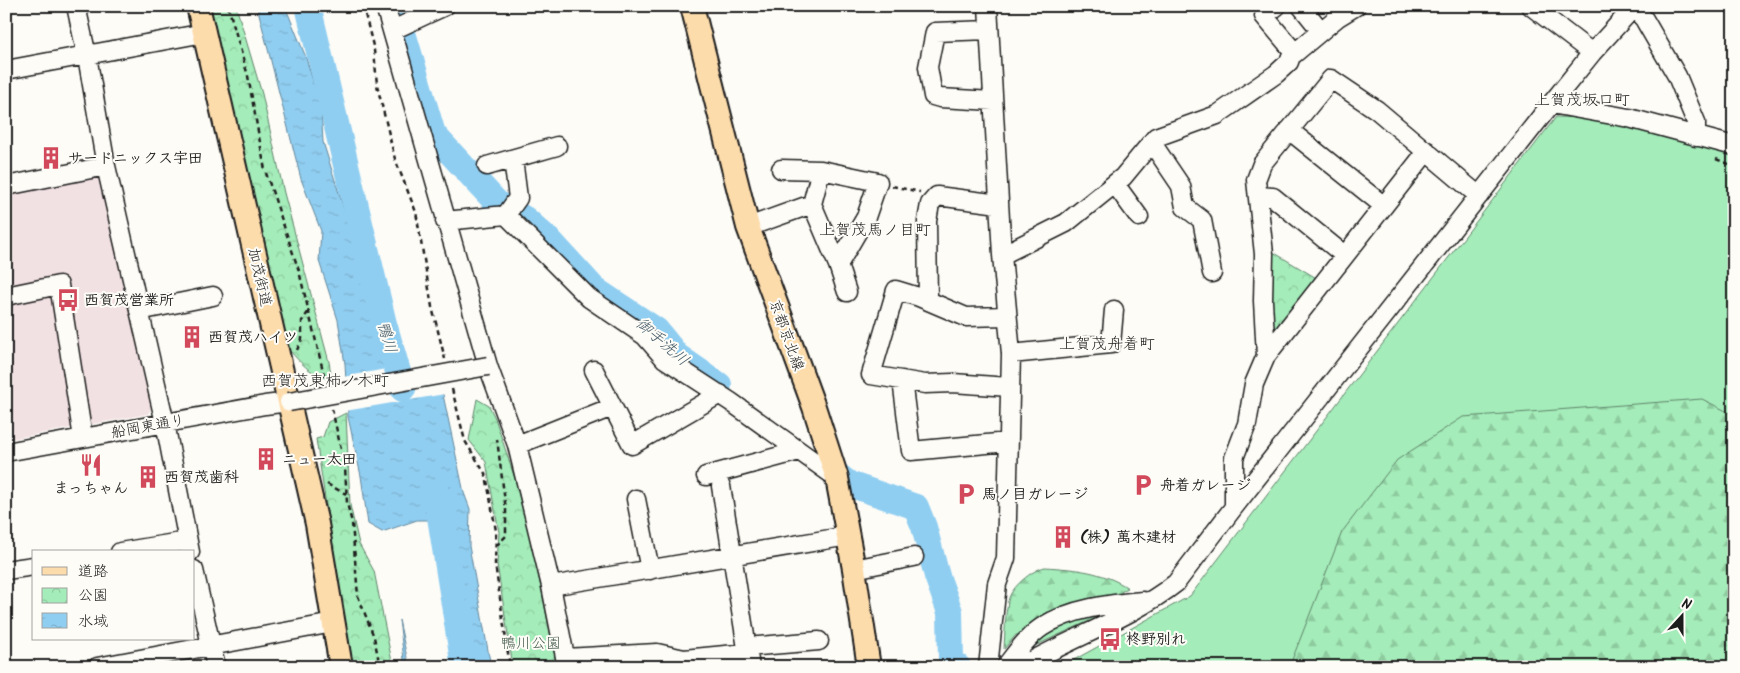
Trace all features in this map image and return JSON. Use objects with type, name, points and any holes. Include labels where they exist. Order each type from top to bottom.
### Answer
[{"type":"main road","name":"加茂街道","points":[[198,6],[318,524],[341,667]]},
{"type":"main road","name":"京都京北線","points":[[692,6],[748,227],[814,407],[837,478],[854,569],[868,667]]},
{"type":"street","points":[[76,6],[87,56],[106,166],[165,423],[188,546],[143,550]]},
{"type":"street","points":[[385,6],[488,366],[517,445],[551,586],[566,663],[657,653],[684,659],[747,655],[819,641]]},
{"type":"street","points":[[393,30],[418,15],[445,6]]},
{"type":"street","points":[[988,6],[1002,255],[1010,354],[1006,558],[997,584],[988,667]]},
{"type":"street","points":[[1277,6],[1264,16],[1295,53]]},
{"type":"street","points":[[1301,6],[1321,31]]},
{"type":"street","points":[[1002,255],[1066,223],[1123,177],[1156,137],[1217,115],[1276,74],[1289,62],[1295,53],[1338,17],[1356,6]]},
{"type":"street","points":[[1531,6],[1592,53]]},
{"type":"street","points":[[1021,667],[1151,600],[1176,583],[1234,506],[1592,53],[1635,7],[1677,76],[1696,122],[1696,138]]},
{"type":"street","points":[[989,30],[935,32],[928,67],[933,96],[993,101]]},
{"type":"street","points":[[6,70],[204,33]]},
{"type":"street","points":[[1266,356],[1263,301],[1264,254],[1256,180],[1262,164],[1331,79],[1377,110],[1479,196]]},
{"type":"street","points":[[1552,104],[1629,118],[1696,138],[1734,146]]},
{"type":"street","points":[[1290,130],[1384,206]]},
{"type":"street","points":[[1152,143],[1180,186],[1185,207],[1202,220],[1212,273]]},
{"type":"street","points":[[487,166],[557,146]]},
{"type":"street","points":[[1234,506],[1234,458],[1247,424],[1254,384],[1266,356],[1427,151]]},
{"type":"street","points":[[445,221],[506,215],[518,198],[513,159]]},
{"type":"street","points":[[6,186],[106,166]]},
{"type":"street","points":[[781,169],[821,170],[878,182],[866,217],[838,265]]},
{"type":"street","points":[[821,170],[812,204],[838,265],[847,292]]},
{"type":"street","points":[[1115,184],[1140,217]]},
{"type":"street","points":[[928,300],[927,221],[930,204],[937,196],[999,204]]},
{"type":"street","points":[[1258,196],[1273,197],[1344,255]]},
{"type":"street","points":[[748,227],[812,204]]},
{"type":"street","points":[[506,215],[589,298],[645,336],[665,359],[720,394],[837,478]]},
{"type":"street","points":[[6,296],[59,285],[83,438]]},
{"type":"street","points":[[1007,316],[966,317],[928,300],[896,290],[872,375],[925,384],[953,383],[1009,386]]},
{"type":"street","points":[[139,310],[213,296]]},
{"type":"street","points":[[1010,354],[1111,344],[1114,310]]},
{"type":"street","name":"船岡東通り","points":[[6,452],[265,404],[290,402],[488,366]]},
{"type":"street","points":[[594,370],[632,444],[720,394]]},
{"type":"street","points":[[902,380],[910,451],[1008,442]]},
{"type":"street","points":[[517,445],[612,407]]},
{"type":"street","points":[[706,476],[799,451]]},
{"type":"street","points":[[721,486],[747,655]]},
{"type":"street","points":[[636,499],[650,570]]},
{"type":"street","points":[[551,586],[733,557],[848,536]]},
{"type":"street","points":[[854,569],[914,557]]},
{"type":"street","points":[[6,570],[32,566]]},
{"type":"street","points":[[195,574],[216,667]]},
{"type":"street","points":[[1005,667],[1022,646],[1041,628],[1057,618],[1100,606],[1151,600]]},
{"type":"street","points":[[97,667],[333,623]]},
{"type":"path","points":[[228,6],[248,76],[265,170],[299,271],[325,381]]},
{"type":"path","points":[[363,6],[374,50],[377,85],[395,159],[416,212],[432,307],[446,365]]},
{"type":"path","points":[[878,182],[937,196]]},
{"type":"path","points":[[295,354],[302,339],[302,321],[308,312]]},
{"type":"path","points":[[451,384],[464,441],[486,475],[496,531],[495,564],[510,667]]},
{"type":"path","points":[[332,409],[345,467],[346,503],[352,523],[358,596],[374,637],[380,667]]},
{"type":"path","points":[[495,547],[506,536],[506,510],[496,432],[510,424]]},
{"type":"shaded area","name":"西賀茂営業所","points":[[97,178],[106,184],[153,406],[148,414],[6,440],[6,195]]},
{"type":"green space","points":[[208,6],[236,6],[262,94],[284,193],[329,362],[332,380],[308,369],[288,349]]},
{"type":"green space","points":[[1556,117],[1589,118],[1625,124],[1734,152],[1734,667],[1061,667],[1190,596]]},
{"type":"green space","points":[[1263,246],[1323,282],[1271,349]]},
{"type":"green space","name":"鴨川公園","points":[[477,399],[489,406],[495,418],[516,482],[536,563],[557,667],[513,667],[497,564],[499,532],[486,462],[469,440]]},
{"type":"green space","points":[[1702,399],[1734,415],[1734,667],[1291,667],[1290,665],[1342,532],[1397,460],[1463,417]]},
{"type":"green space","points":[[346,413],[350,505],[359,544],[374,571],[393,667],[354,667],[340,597],[316,439],[323,437],[328,422]]},
{"type":"green space","points":[[1045,567],[1098,574],[1128,588],[1122,591],[1120,596],[1021,635],[1016,635],[1004,649],[1006,613],[1008,601],[1013,590],[1034,572]]},
{"type":"green space","points":[[1113,610],[1028,649],[1051,628]]},
{"type":"water","points":[[257,6],[285,6],[305,55],[321,107],[323,142],[383,334],[402,371],[442,390],[464,493],[470,509],[469,546],[491,667],[475,667],[464,591],[445,529],[429,520],[417,520],[382,532],[368,524],[361,476],[348,417],[345,364],[338,320],[319,261],[321,231],[301,179]]},
{"type":"water","points":[[399,620],[409,667],[405,667]]},
{"type":"pier","points":[[402,366],[403,369],[443,387],[445,394],[345,411],[343,377]]},
{"type":"waterway","name":"鴨川","points":[[308,6],[384,324],[403,389]]},
{"type":"waterway","name":"御手洗川","points":[[395,6],[433,134],[497,203],[525,219],[552,243],[594,289],[656,330],[677,356],[719,385]]},
{"type":"waterway","name":"御手洗川","points":[[822,463],[849,484],[916,507],[950,612],[951,660],[958,667]]},
{"type":"waterway","name":"鴨川","points":[[436,492],[464,667]]},
{"type":"place","name":"サードニックス宇田","points":[[51,158]]},
{"type":"place","name":"西賀茂営業所","points":[[68,300]]},
{"type":"place","name":"西賀茂ハイツ","points":[[192,337]]},
{"type":"place","name":"ニュー太田","points":[[266,459]]},
{"type":"place","name":"まっちゃん","points":[[91,465]]},
{"type":"place","name":"西賀茂歯科","points":[[148,477]]},
{"type":"place","name":"舟着ガレージ","points":[[1143,485]]},
{"type":"place","name":"馬ノ目ガレージ","points":[[966,494]]},
{"type":"place","name":"(株) 萬木建材","points":[[1063,537]]},
{"type":"place","name":"柊野別れ","points":[[1110,639]]},
{"type":"district","name":"上賀茂坂口町","points":[[1582,99]]},
{"type":"district","name":"上賀茂馬ノ目町","points":[[875,229]]},
{"type":"district","name":"上賀茂舟着町","points":[[1107,343]]},
{"type":"district","name":"西賀茂東柿ノ木町","points":[[325,380]]}]
